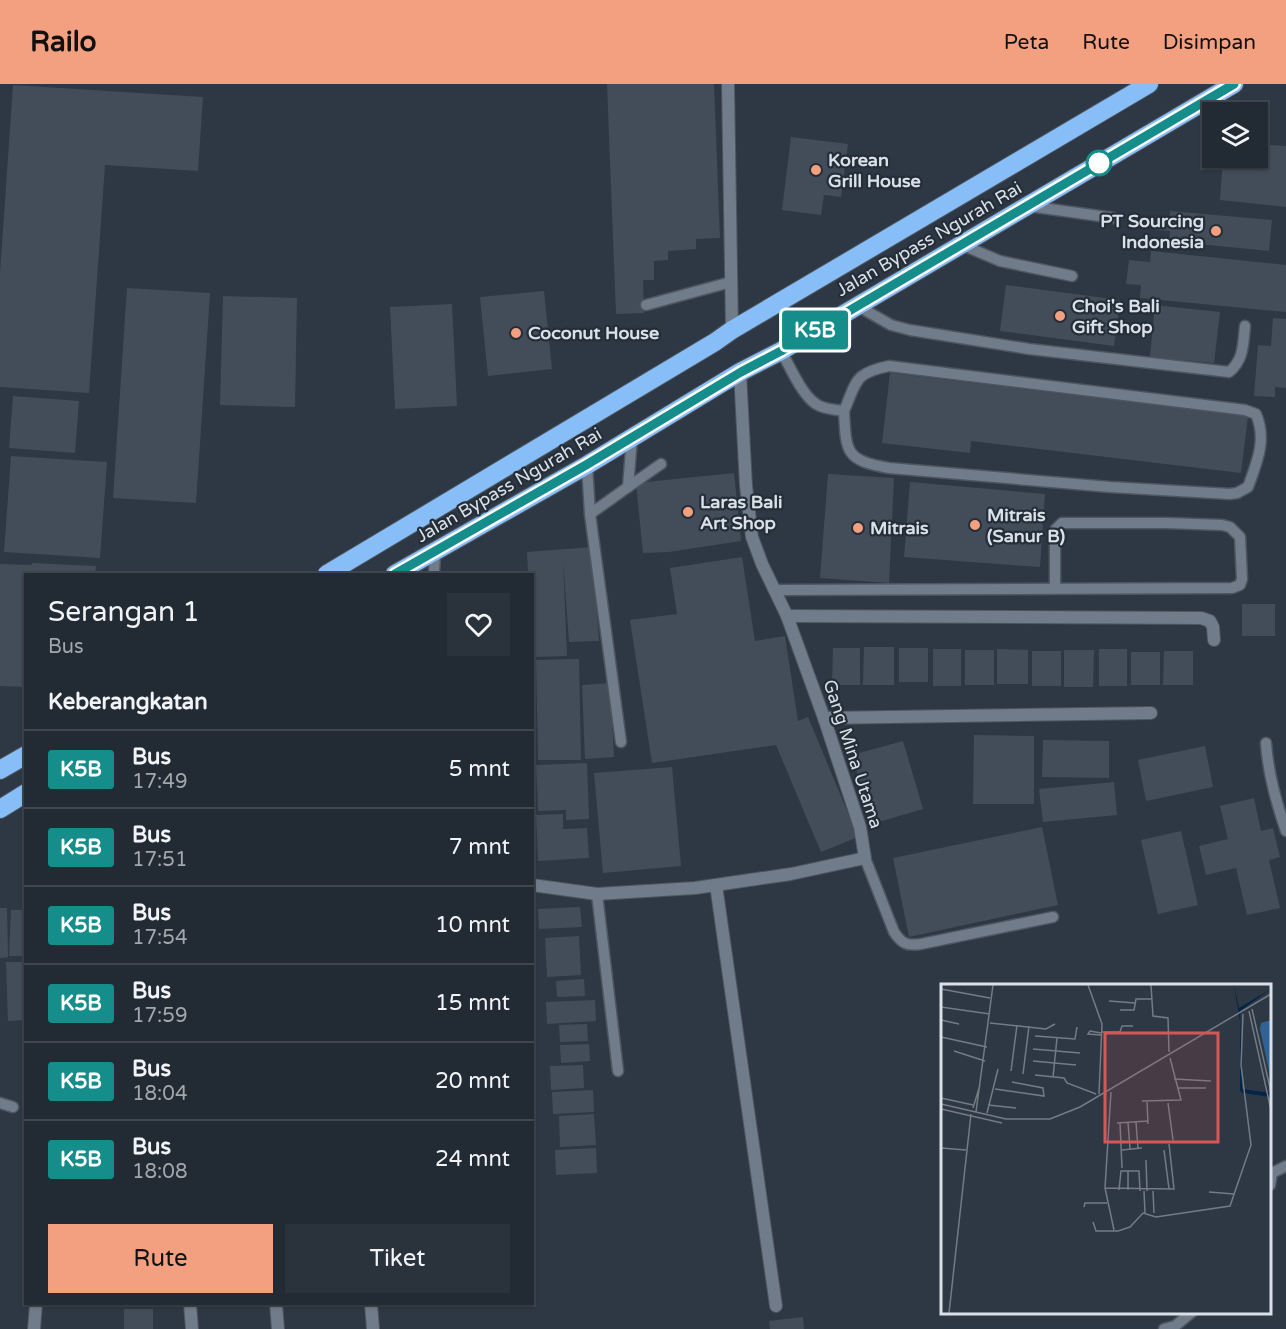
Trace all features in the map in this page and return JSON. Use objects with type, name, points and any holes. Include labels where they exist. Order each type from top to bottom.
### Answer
[{"type":"highway","name":"Jalan Bypass Ngurah Rai","points":[[329,573],[732,330],[1149,84]]},
{"type":"highway","name":"Jalan Bypass Ngurah Rai","points":[[397,573],[586,465],[1234,84]]},
{"type":"highway","points":[[0,770],[24,756]]},
{"type":"highway","points":[[0,809],[24,794]]},
{"type":"street","points":[[728,84],[732,330]]},
{"type":"street","name":"Gang Mina Utama","points":[[534,885],[597,894],[717,885],[791,874],[866,858],[861,827],[825,718],[787,616],[762,564],[753,537],[748,513],[741,372]]},
{"type":"street","points":[[787,616],[1201,618],[1210,621],[1214,640]]},
{"type":"street","points":[[825,718],[1150,713]]},
{"type":"street","points":[[717,885],[777,1306]]},
{"type":"street","points":[[34,1329],[36,1305]]},
{"type":"street","points":[[190,1305],[192,1329]]},
{"type":"street","points":[[276,1305],[278,1329]]},
{"type":"street","points":[[371,1305],[373,1329]]},
{"type":"lane","points":[[1027,206],[1114,218]]},
{"type":"lane","points":[[960,244],[1000,261],[1072,276]]},
{"type":"lane","points":[[646,305],[731,282]]},
{"type":"lane","points":[[856,305],[891,325],[910,330],[1029,349],[1229,372],[1237,365],[1242,354],[1245,326]]},
{"type":"lane","points":[[781,351],[800,385],[815,404],[844,411]]},
{"type":"lane","points":[[889,366],[1245,410],[1256,414],[1261,425],[1261,449],[1248,487],[1230,494],[1110,487],[889,468],[865,464],[853,457],[845,437],[844,411],[858,378],[870,370],[889,366]]},
{"type":"lane","points":[[628,487],[632,438]]},
{"type":"lane","points":[[590,514],[662,464]]},
{"type":"lane","points":[[586,465],[590,514],[621,742]]},
{"type":"lane","points":[[774,590],[1054,589],[1236,587],[1240,585],[1242,579],[1240,537],[1230,527],[1222,525],[1062,523],[1055,530],[1054,589]]},
{"type":"lane","points":[[434,573],[435,553]]},
{"type":"lane","points":[[1266,743],[1278,809],[1286,831]]},
{"type":"lane","points":[[866,858],[894,932],[906,945],[921,944],[1053,917]]},
{"type":"lane","points":[[597,894],[618,1071]]},
{"type":"lane","points":[[0,1103],[14,1107]]},
{"type":"lane","points":[[1271,1177],[1272,1173],[1286,1166]]},
{"type":"lane","points":[[1164,1329],[1175,1326],[1190,1314]]},
{"type":"building","points":[[607,84],[714,84],[720,238],[696,239],[696,249],[668,251],[668,260],[654,261],[654,280],[643,280],[644,313],[616,314]]},
{"type":"building","points":[[13,85],[203,97],[198,171],[105,165],[89,393],[0,387],[0,273]]},
{"type":"building","name":"Korean Grill House","points":[[791,137],[848,144],[841,197],[824,195],[821,215],[782,210]]},
{"type":"building","points":[[1268,145],[1286,146],[1286,207],[1220,200],[1222,168],[1268,168]]},
{"type":"building","name":"PT Sourcing Indonesia","points":[[1170,211],[1272,220],[1269,251],[1169,241],[1170,231],[1154,230],[1155,216],[1170,218]]},
{"type":"building","points":[[1151,251],[1286,265],[1286,312],[1140,298],[1141,285],[1126,284],[1129,260],[1150,262]]},
{"type":"building","name":"Choi's Bali Gift Shop","points":[[1006,285],[1120,300],[1114,346],[1000,331]]},
{"type":"building","points":[[127,288],[210,293],[196,503],[113,498]]},
{"type":"building","name":"Coconut House","points":[[544,291],[552,369],[488,376],[480,297]]},
{"type":"building","points":[[223,296],[297,298],[295,407],[220,405]]},
{"type":"building","points":[[452,304],[457,406],[395,409],[390,307]]},
{"type":"building","points":[[1155,305],[1220,312],[1214,363],[1150,357]]},
{"type":"building","points":[[1273,318],[1286,319],[1286,388],[1275,387],[1275,397],[1254,396],[1258,345],[1271,346]]},
{"type":"building","points":[[890,373],[1248,416],[1241,473],[971,441],[970,453],[882,443]]},
{"type":"building","points":[[13,396],[79,401],[75,453],[9,448]]},
{"type":"building","points":[[11,456],[107,462],[100,558],[4,552]]},
{"type":"building","name":"Laras Bali Art Shop","points":[[734,473],[741,541],[669,552],[643,553],[636,483]]},
{"type":"building","name":"Mitrais","points":[[828,474],[894,478],[889,583],[820,578]]},
{"type":"building","name":"Mitrais (Sanur B)","points":[[910,482],[1045,494],[1040,567],[904,557]]},
{"type":"building","points":[[592,547],[599,641],[569,642],[563,559],[567,656],[534,657],[534,573],[528,573],[527,552]]},
{"type":"building","points":[[742,557],[755,641],[785,636],[798,721],[808,717],[858,837],[821,852],[776,745],[652,763],[630,620],[677,614],[670,568]]},
{"type":"building","points":[[32,563],[96,566],[95,573],[24,573],[24,687],[0,686],[0,564],[32,565]]},
{"type":"building","points":[[1242,604],[1275,604],[1275,636],[1242,636]]},
{"type":"building","points":[[864,647],[894,647],[894,685],[863,685]]},
{"type":"building","points":[[833,648],[860,648],[860,685],[832,685]]},
{"type":"building","points":[[899,648],[928,648],[928,682],[899,682]]},
{"type":"building","points":[[933,649],[961,649],[961,686],[933,686]]},
{"type":"building","points":[[997,649],[1028,650],[1028,684],[997,684]]},
{"type":"building","points":[[1099,649],[1127,649],[1127,686],[1099,686]]},
{"type":"building","points":[[965,650],[994,650],[994,685],[965,685]]},
{"type":"building","points":[[1064,650],[1094,650],[1093,687],[1064,687]]},
{"type":"building","points":[[1032,651],[1061,651],[1061,686],[1032,686]]},
{"type":"building","points":[[1164,651],[1193,651],[1193,685],[1163,685]]},
{"type":"building","points":[[1131,652],[1160,652],[1160,685],[1131,685]]},
{"type":"building","points":[[579,659],[581,760],[538,760],[536,660]]},
{"type":"building","points":[[610,683],[614,757],[585,759],[582,685]]},
{"type":"building","points":[[974,735],[1034,736],[1034,804],[973,804]]},
{"type":"building","points":[[1043,740],[1109,741],[1109,778],[1042,777]]},
{"type":"building","points":[[903,741],[923,809],[872,824],[852,755]]},
{"type":"building","points":[[1205,746],[1213,787],[1146,801],[1138,760]]},
{"type":"building","points":[[587,763],[589,819],[566,820],[566,810],[538,811],[536,765]]},
{"type":"building","points":[[672,767],[681,866],[603,873],[594,773]]},
{"type":"building","points":[[1114,782],[1117,815],[1043,822],[1039,789]]},
{"type":"building","points":[[1254,798],[1261,831],[1273,828],[1280,857],[1269,860],[1280,908],[1247,915],[1236,868],[1206,875],[1199,846],[1228,839],[1220,806]]},
{"type":"building","points":[[563,814],[563,829],[587,828],[589,858],[538,861],[536,815]]},
{"type":"building","points":[[1042,827],[1058,905],[909,937],[893,858]]},
{"type":"building","points":[[1181,831],[1198,905],[1158,914],[1141,840]]},
{"type":"building","points":[[580,907],[582,927],[539,929],[538,909]]},
{"type":"building","points":[[0,908],[7,908],[8,957],[0,958]]},
{"type":"building","points":[[11,910],[24,910],[24,956],[9,956]]},
{"type":"building","points":[[579,936],[581,975],[547,977],[545,938]]},
{"type":"building","points":[[6,962],[24,962],[24,1020],[8,1021]]},
{"type":"building","points":[[584,979],[585,996],[557,997],[556,981]]},
{"type":"building","points":[[595,1000],[596,1021],[547,1024],[546,1002]]},
{"type":"building","points":[[587,1024],[588,1041],[560,1042],[559,1025]]},
{"type":"building","points":[[589,1044],[590,1061],[561,1063],[560,1045]]},
{"type":"building","points":[[583,1065],[584,1088],[551,1090],[550,1066]]},
{"type":"building","points":[[593,1090],[594,1112],[553,1114],[552,1092]]},
{"type":"building","points":[[594,1114],[596,1145],[560,1147],[559,1116]]},
{"type":"building","points":[[534,1145],[535,1145],[536,1174],[534,1174]]},
{"type":"building","points":[[596,1148],[597,1173],[556,1175],[555,1150]]},
{"type":"building","points":[[124,1309],[153,1309],[153,1329],[124,1329]]},
{"type":"building","points":[[803,1317],[804,1329],[770,1329],[769,1321]]},
{"type":"bus line","name":"K5B","points":[[397,573],[586,465],[1234,84]]},
{"type":"place","name":"Korean Grill House","points":[[816,170]]},
{"type":"place","name":"PT Sourcing Indonesia","points":[[1216,231]]},
{"type":"place","name":"Choi's Bali Gift Shop","points":[[1060,316]]},
{"type":"place","name":"Coconut House","points":[[516,333]]},
{"type":"place","name":"Laras Bali Art Shop","points":[[688,512]]},
{"type":"place","name":"Mitrais (Sanur B)","points":[[975,525]]},
{"type":"place","name":"Mitrais","points":[[858,528]]}]
